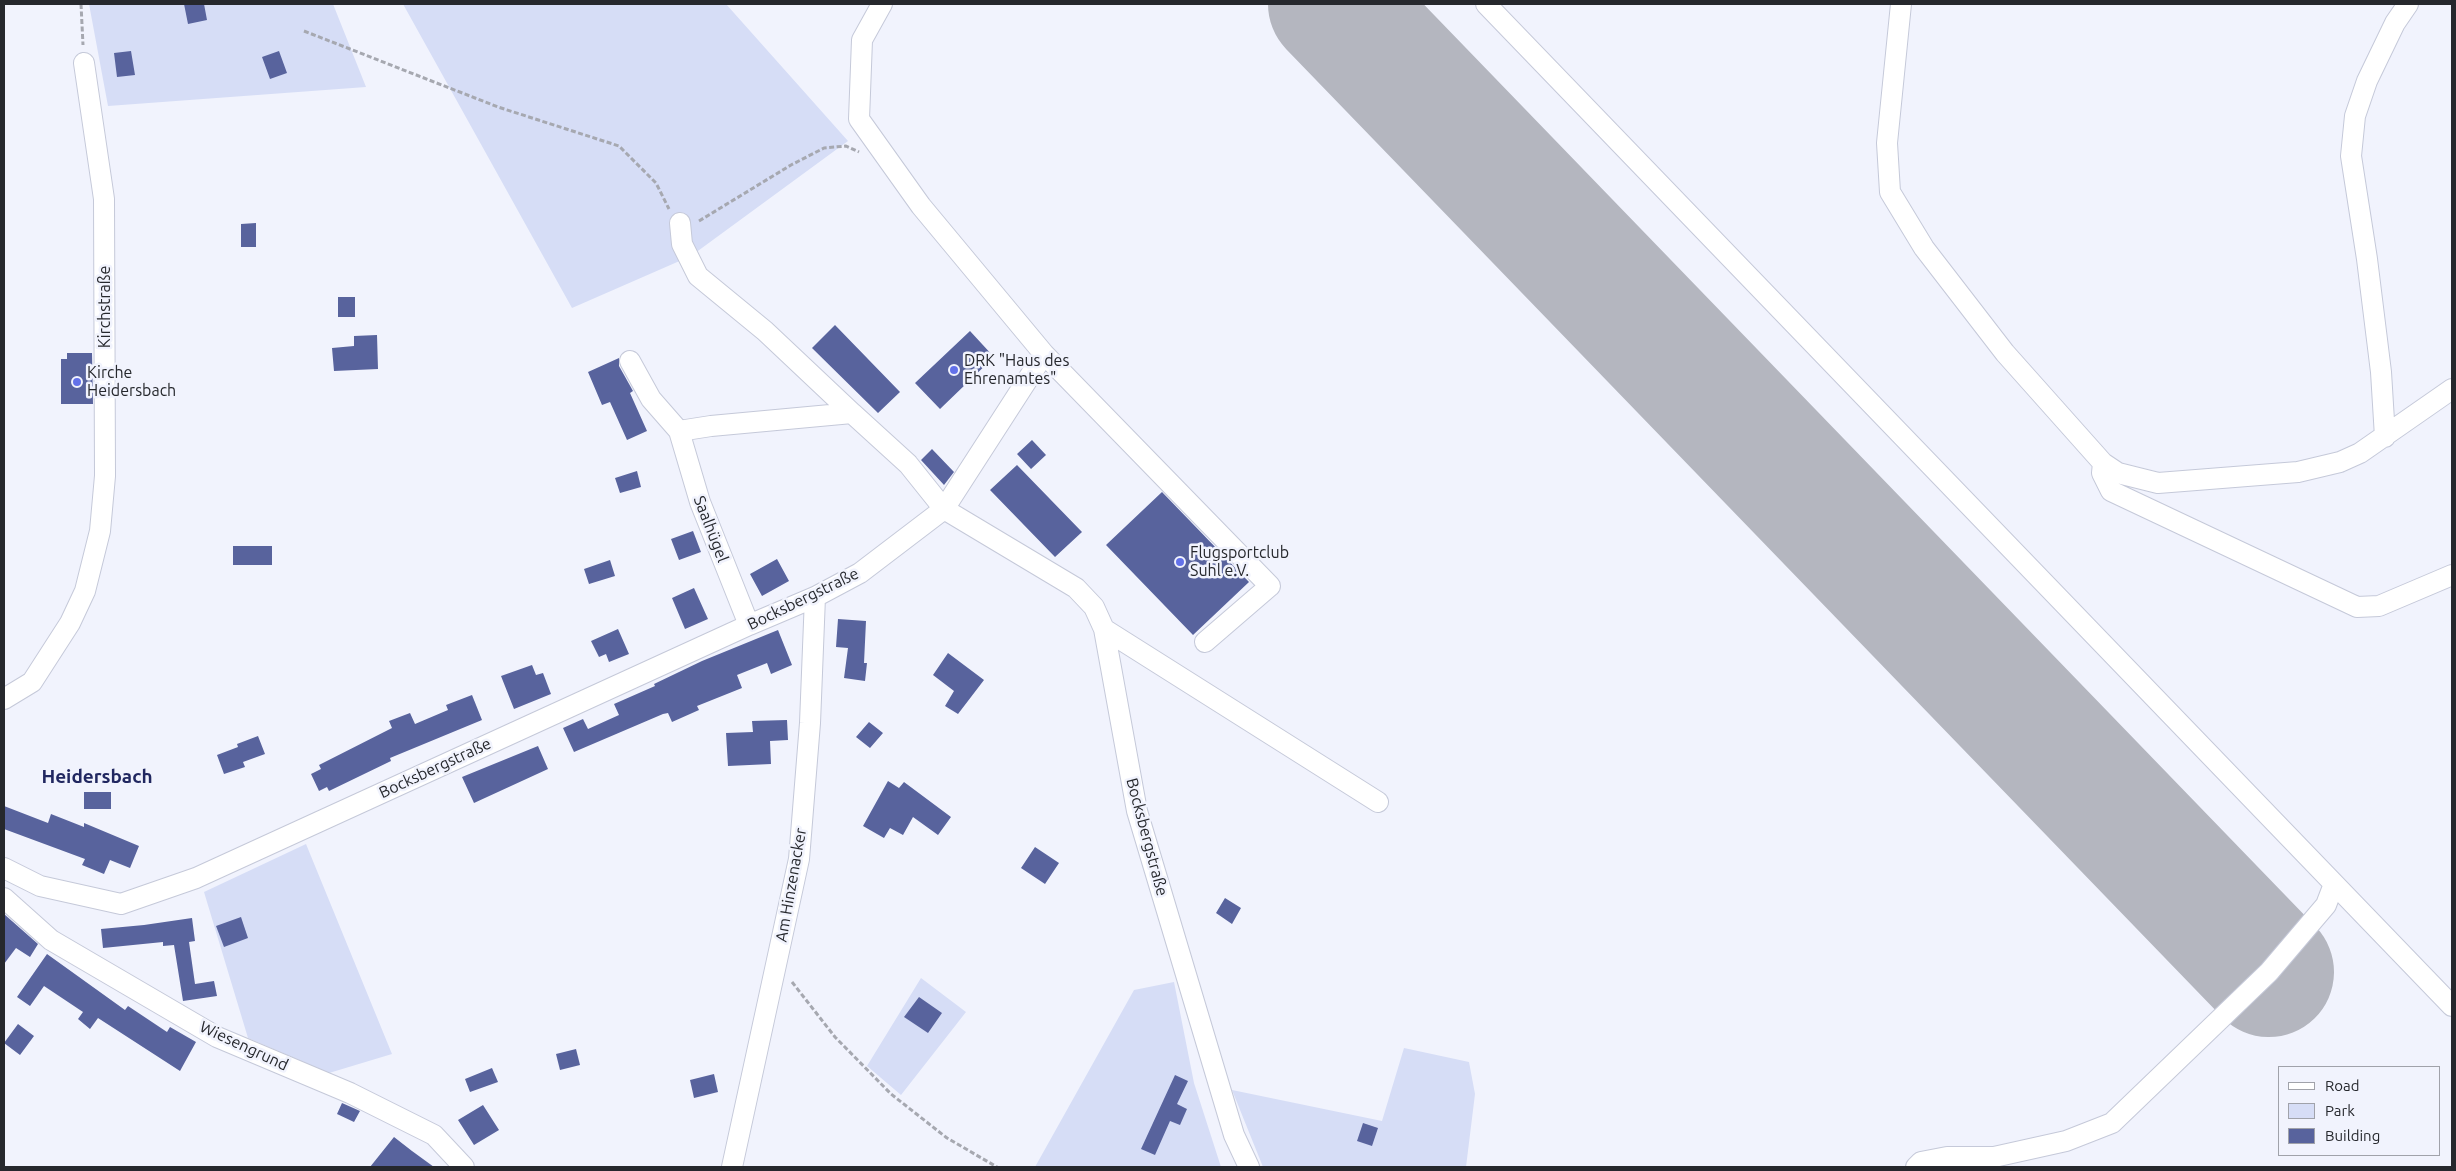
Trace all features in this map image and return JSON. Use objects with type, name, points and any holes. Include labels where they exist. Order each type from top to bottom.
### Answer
[{"type":"street","points":[[882,4],[862,40],[859,119],[921,206],[1044,354],[1270,586],[1205,642]]},
{"type":"street","points":[[1486,4],[2452,1006]]},
{"type":"street","points":[[1901,4],[1887,143],[1890,192],[1924,248],[2005,353],[2103,463],[2118,473],[2158,483],[2298,472],[2340,462],[2360,453],[2452,389]]},
{"type":"street","points":[[2385,437],[2377,344],[2351,156],[2355,116],[2367,81],[2395,22],[2408,4]]},
{"type":"street","name":"Kirchstraße","points":[[4,699],[32,682],[70,623],[85,591],[100,532],[105,476],[104,199],[84,63]]},
{"type":"street","points":[[680,223],[682,244],[698,276],[765,331],[908,464],[944,509],[1044,354]]},
{"type":"street","points":[[630,361],[650,399],[679,431],[711,426],[852,413]]},
{"type":"street","name":"Saalhügel","points":[[679,431],[700,502],[748,625]]},
{"type":"street","points":[[2103,463],[2102,473],[2111,491],[2357,608],[2379,606],[2452,575]]},
{"type":"street","name":"Bocksbergstraße","points":[[4,868],[40,886],[121,904],[196,878],[748,625],[815,597],[860,573],[944,509],[1076,588],[1094,607],[1104,629],[1137,811],[1234,1135],[1250,1167]]},
{"type":"street","name":"Am Hinzenacker","points":[[732,1167],[798,859],[810,723],[815,597]]},
{"type":"street","points":[[1104,629],[1378,802]]},
{"type":"street","points":[[1916,1167],[1921,1162],[1930,1160],[1994,1157],[2066,1140],[2112,1123],[2269,972],[2326,905],[2334,884]]},
{"type":"street","name":"Wiesengrund","points":[[4,898],[51,940],[217,1037],[350,1093],[434,1135],[464,1167]]},
{"type":"path","points":[[81,4],[84,63]]},
{"type":"path","points":[[304,31],[498,107],[619,146],[656,183],[676,223],[694,224],[791,165],[824,148],[846,146],[862,154]]},
{"type":"path","points":[[777,964],[835,1037],[891,1094],[947,1138],[997,1167]]},
{"type":"green space","points":[[89,4],[333,4],[366,87],[108,106]]},
{"type":"green space","points":[[403,4],[726,4],[848,141],[691,256],[572,308]]},
{"type":"green space","points":[[306,844],[392,1054],[329,1073],[248,1038],[204,892]]},
{"type":"green space","points":[[921,978],[966,1012],[901,1095],[867,1066]]},
{"type":"green space","points":[[1174,982],[1194,1083],[1221,1167],[1035,1167],[1134,990]]},
{"type":"green space","points":[[1404,1048],[1469,1062],[1475,1094],[1466,1167],[1263,1167],[1232,1090],[1382,1121]]},
{"type":"building","points":[[184,4],[204,4],[207,20],[188,24]]},
{"type":"building","points":[[131,51],[135,75],[117,77],[114,53]]},
{"type":"building","points":[[279,51],[287,73],[270,79],[262,57]]},
{"type":"building","points":[[256,223],[256,247],[241,247],[241,224]]},
{"type":"building","points":[[338,297],[355,297],[355,317],[338,317]]},
{"type":"building","points":[[835,325],[900,392],[878,413],[812,348]]},
{"type":"building","points":[[970,331],[994,357],[940,409],[915,383]]},
{"type":"building","points":[[377,335],[378,369],[334,371],[332,348],[354,346],[354,336]]},
{"type":"building","name":"Kirche Heidersbach","points":[[67,353],[92,353],[93,404],[61,404],[61,359],[67,359]]},
{"type":"building","points":[[619,358],[619,366],[633,391],[630,393],[647,431],[627,440],[610,402],[602,405],[588,372]]},
{"type":"building","points":[[1032,440],[1046,455],[1031,469],[1017,454]]},
{"type":"building","points":[[932,449],[954,472],[944,485],[921,460]]},
{"type":"building","points":[[1017,465],[1082,532],[1055,557],[990,490]]},
{"type":"building","points":[[637,471],[641,487],[620,493],[615,478]]},
{"type":"building","name":"Flugsportclub Suhl e.V.","points":[[1162,492],[1249,582],[1193,635],[1106,545]]},
{"type":"building","points":[[693,531],[701,552],[679,560],[671,539]]},
{"type":"building","points":[[233,546],[272,546],[272,565],[233,565]]},
{"type":"building","points":[[777,559],[789,581],[762,596],[750,574]]},
{"type":"building","points":[[610,560],[615,576],[589,584],[584,569]]},
{"type":"building","points":[[694,588],[708,619],[685,629],[672,598]]},
{"type":"building","points":[[838,619],[866,621],[864,663],[867,663],[865,681],[844,678],[848,648],[836,647]]},
{"type":"building","points":[[618,629],[629,654],[609,662],[606,654],[599,657],[591,641]]},
{"type":"building","points":[[778,630],[792,665],[771,674],[767,663],[737,675],[742,688],[697,706],[699,710],[672,722],[668,713],[663,714],[574,752],[563,728],[583,719],[588,729],[619,715],[614,704],[655,686],[654,684],[702,661]]},
{"type":"building","points":[[948,653],[984,680],[958,714],[945,706],[954,691],[933,675]]},
{"type":"building","points":[[532,665],[536,675],[543,673],[551,694],[514,709],[501,676]]},
{"type":"building","points":[[472,695],[482,720],[390,758],[391,761],[329,791],[327,787],[319,791],[311,774],[321,769],[319,765],[392,728],[389,721],[410,713],[415,724],[448,710],[446,705]]},
{"type":"building","points":[[787,720],[788,740],[770,741],[771,764],[728,766],[726,733],[753,732],[752,721]]},
{"type":"building","points":[[869,722],[883,733],[870,748],[856,737]]},
{"type":"building","points":[[258,736],[265,754],[243,762],[245,767],[224,774],[217,755],[238,747],[237,744]]},
{"type":"building","points":[[538,746],[548,769],[474,803],[462,777]]},
{"type":"building","points":[[888,781],[899,788],[904,782],[951,817],[938,835],[913,817],[903,835],[890,828],[884,838],[863,826]]},
{"type":"building","points":[[84,792],[111,792],[111,809],[84,809]]},
{"type":"building","points":[[4,806],[48,823],[51,814],[84,827],[84,823],[139,846],[130,868],[110,860],[104,874],[82,865],[85,859],[4,829]]},
{"type":"building","points":[[1035,847],[1059,863],[1045,884],[1021,868]]},
{"type":"building","points":[[1225,898],[1241,908],[1232,924],[1216,913]]},
{"type":"building","points":[[4,914],[38,944],[30,957],[16,948],[4,964]]},
{"type":"building","points":[[241,917],[248,938],[224,947],[216,926]]},
{"type":"building","points":[[192,918],[195,941],[189,942],[195,984],[214,981],[217,996],[183,1001],[174,945],[163,946],[163,942],[103,948],[101,929]]},
{"type":"building","points":[[47,954],[125,1010],[128,1006],[167,1032],[170,1027],[196,1042],[180,1071],[98,1018],[90,1029],[78,1019],[83,1012],[44,986],[30,1006],[17,997]]},
{"type":"building","points":[[919,997],[942,1013],[928,1033],[904,1017]]},
{"type":"building","points":[[18,1024],[34,1036],[20,1055],[4,1043]]},
{"type":"building","points":[[576,1049],[580,1065],[560,1070],[556,1054]]},
{"type":"building","points":[[492,1068],[498,1082],[470,1092],[465,1079]]},
{"type":"building","points":[[714,1074],[718,1092],[694,1098],[690,1080]]},
{"type":"building","points":[[1175,1075],[1188,1081],[1177,1104],[1187,1109],[1180,1125],[1170,1121],[1155,1155],[1141,1149]]},
{"type":"building","points":[[342,1103],[360,1111],[354,1122],[337,1114]]},
{"type":"building","points":[[483,1105],[499,1130],[474,1145],[458,1120]]},
{"type":"building","points":[[1363,1123],[1378,1128],[1372,1146],[1357,1141]]},
{"type":"building","points":[[394,1137],[412,1151],[434,1167],[370,1167]]},
{"type":"runway","points":[[1333,4],[2269,972]]},
{"type":"place","name":"DRK \"Haus des Ehrenamtes\"","points":[[954,370]]},
{"type":"place","name":"Kirche Heidersbach","points":[[77,382]]},
{"type":"place","name":"Flugsportclub Suhl e.V.","points":[[1180,562]]},
{"type":"district","name":"Heidersbach","points":[[97,777]]}]
